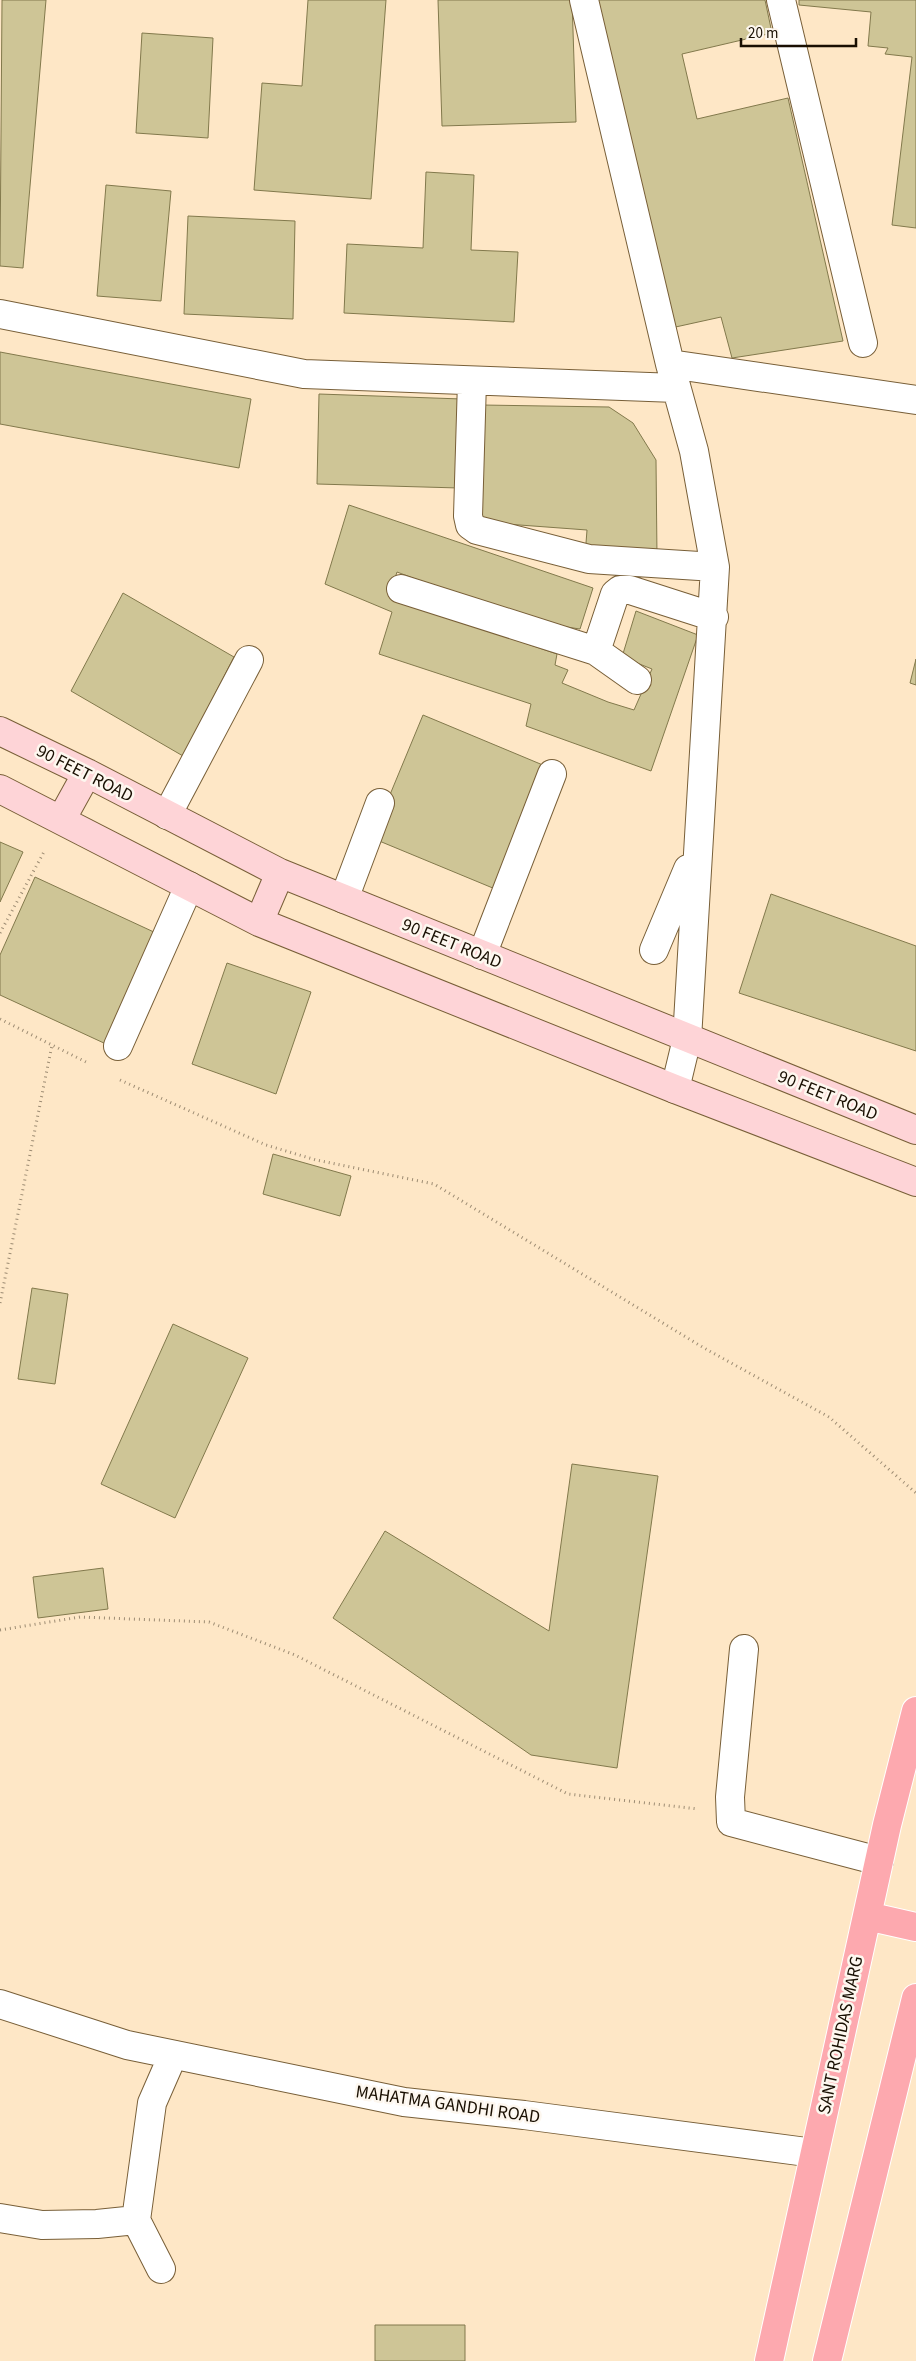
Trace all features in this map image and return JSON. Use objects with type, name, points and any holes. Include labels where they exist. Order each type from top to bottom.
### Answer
[{"type":"main road","name":"90 FEET ROAD","points":[[0,731],[87,773],[280,873],[916,1130]]},
{"type":"main road","points":[[61,820],[87,773]]},
{"type":"main road","points":[[0,789],[259,922],[675,1089],[916,1182]]},
{"type":"main road","points":[[259,922],[280,873]]},
{"type":"main road","name":"SANT ROHIDAS MARG","points":[[769,2361],[879,1862],[916,1711]]},
{"type":"main road","points":[[867,1916],[916,1927]]},
{"type":"main road","points":[[827,2361],[916,1998]]},
{"type":"street","points":[[584,0],[673,376],[694,451],[715,567],[714,617],[686,901],[654,950]]},
{"type":"street","points":[[781,0],[862,343]]},
{"type":"street","points":[[0,314],[304,374],[472,381],[673,376],[916,400]]},
{"type":"street","points":[[472,381],[468,516],[470,525],[477,530],[589,560],[715,567]]},
{"type":"street","points":[[401,589],[596,651],[637,680]]},
{"type":"street","points":[[596,651],[616,594],[620,590],[630,590],[714,617]]},
{"type":"street","points":[[167,815],[249,660]]},
{"type":"street","points":[[488,957],[558,780]]},
{"type":"street","points":[[344,899],[380,803]]},
{"type":"street","points":[[675,1089],[687,1039],[686,901],[688,869]]},
{"type":"street","points":[[118,1046],[189,886]]},
{"type":"street","points":[[744,1649],[730,1813],[731,1822],[879,1862]]},
{"type":"street","name":"MAHATMA GANDHI ROAD","points":[[0,2004],[126,2045],[404,2102],[524,2115],[814,2153]]},
{"type":"street","points":[[162,2269],[136,2220],[152,2104],[173,2056]]},
{"type":"street","points":[[0,2218],[42,2225],[136,2220]]},
{"type":"path","points":[[0,933],[61,820]]},
{"type":"path","points":[[0,1018],[94,1066]]},
{"type":"path","points":[[0,1303],[52,1045]]},
{"type":"path","points":[[119,1079],[266,1145],[316,1160],[434,1184],[704,1348],[830,1417],[916,1493]]},
{"type":"path","points":[[0,1630],[80,1617],[209,1622],[295,1655],[568,1794],[730,1813]]},
{"type":"building","points":[[2,0],[46,0],[23,268],[0,266]]},
{"type":"building","points":[[308,0],[386,0],[371,199],[254,190],[262,83],[302,86]]},
{"type":"building","points":[[438,0],[572,0],[576,122],[442,126]]},
{"type":"building","points":[[596,0],[765,0],[772,33],[682,54],[697,119],[788,98],[843,341],[732,358],[721,317],[671,328]]},
{"type":"building","points":[[799,0],[916,0],[916,228],[892,225],[912,57],[885,54],[888,48],[868,46],[871,12],[799,5]]},
{"type":"building","points":[[142,33],[213,38],[208,138],[136,133]]},
{"type":"building","points":[[426,172],[474,175],[471,250],[518,252],[514,322],[344,313],[347,244],[423,248]]},
{"type":"building","points":[[106,185],[171,191],[161,301],[97,296]]},
{"type":"building","points":[[188,216],[295,221],[293,319],[184,314]]},
{"type":"building","points":[[0,352],[251,399],[239,468],[0,424]]},
{"type":"building","points":[[319,394],[462,399],[459,488],[317,484]]},
{"type":"building","points":[[482,405],[609,407],[633,423],[656,460],[657,557],[585,556],[587,530],[479,522]]},
{"type":"building","points":[[349,505],[593,588],[580,629],[526,621],[397,572],[389,597],[557,654],[555,665],[568,670],[562,683],[608,702],[634,710],[652,669],[622,657],[636,611],[698,635],[651,771],[526,726],[531,704],[379,654],[392,612],[325,584]]},
{"type":"building","points":[[123,593],[234,657],[183,756],[71,691]]},
{"type":"building","points":[[916,659],[916,685],[910,683]]},
{"type":"building","points":[[423,715],[550,768],[500,891],[372,838]]},
{"type":"building","points":[[0,842],[23,852],[0,902]]},
{"type":"building","points":[[35,877],[156,933],[106,1044],[0,995],[0,955]]},
{"type":"building","points":[[771,894],[916,946],[916,1051],[739,993]]},
{"type":"building","points":[[227,963],[311,992],[276,1094],[192,1064]]},
{"type":"building","points":[[273,1154],[351,1176],[340,1216],[263,1194]]},
{"type":"building","points":[[32,1288],[68,1294],[55,1384],[18,1379]]},
{"type":"building","points":[[173,1324],[248,1358],[175,1518],[101,1484]]},
{"type":"building","points":[[572,1464],[658,1476],[617,1768],[531,1755],[333,1618],[385,1531],[549,1631]]},
{"type":"building","points":[[103,1568],[108,1609],[38,1618],[33,1577]]},
{"type":"building","points":[[375,2325],[465,2325],[465,2361],[375,2361]]}]
